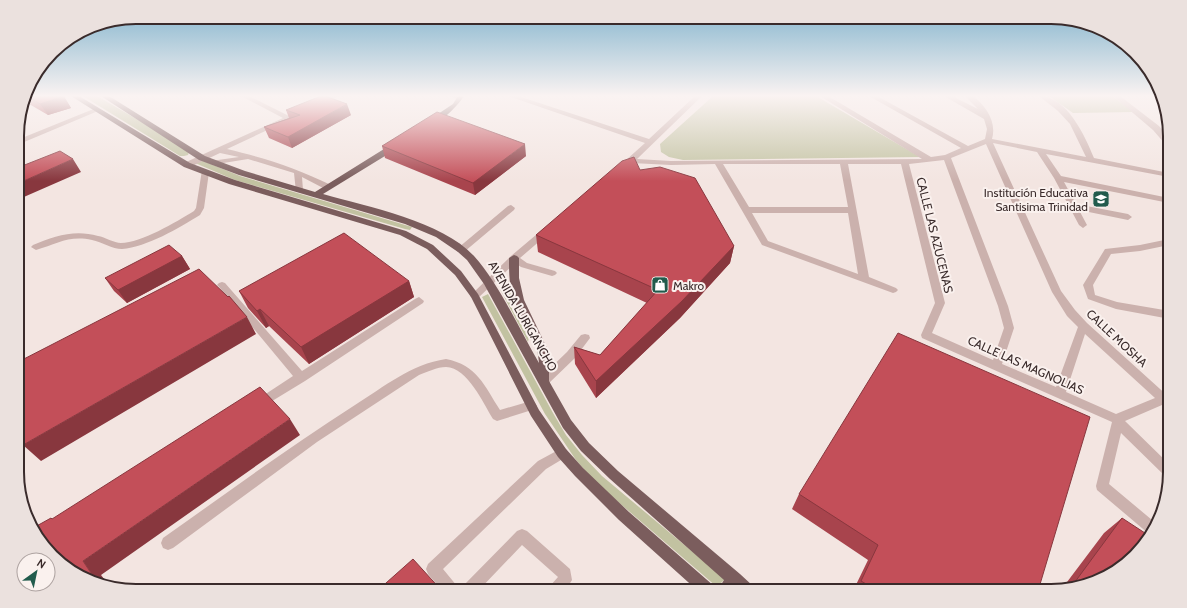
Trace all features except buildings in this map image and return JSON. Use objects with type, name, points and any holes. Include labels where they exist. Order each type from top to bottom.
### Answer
[{"type":"main road","points":[[120,124],[187,165],[232,182],[403,233],[430,247],[452,266],[474,296],[531,406],[548,435],[562,453],[579,472],[624,516],[701,584]]},
{"type":"main road","name":"AVENIDA LURIGANCHO","points":[[149,124],[202,158],[214,163],[242,173],[408,222],[439,236],[461,250],[470,258],[488,282],[567,424],[585,447],[614,475],[740,584]]},
{"type":"main road","points":[[316,195],[401,142]]},
{"type":"main road","points":[[514,258],[517,292],[521,305],[542,348],[544,360],[544,382]]},
{"type":"main road","points":[[730,584],[735,579]]},
{"type":"street","points":[[24,140],[62,124]]},
{"type":"street","points":[[187,165],[274,124]]},
{"type":"street","points":[[597,124],[650,142]]},
{"type":"street","points":[[619,170],[631,161],[668,124]]},
{"type":"street","points":[[870,124],[930,160]]},
{"type":"street","points":[[923,124],[968,149]]},
{"type":"street","points":[[988,140],[991,129],[990,124]]},
{"type":"street","points":[[1075,124],[1082,136],[1091,160]]},
{"type":"street","points":[[1151,124],[1163,136]]},
{"type":"street","points":[[631,161],[671,163],[904,162],[947,157],[988,140],[1163,174]]},
{"type":"street","name":"CALLE MOSHA","points":[[988,140],[1057,292],[1083,326],[1163,398]]},
{"type":"street","points":[[219,150],[251,157],[298,172],[328,187]]},
{"type":"street","points":[[1040,150],[1058,178],[1083,225]]},
{"type":"street","points":[[214,163],[251,157]]},
{"type":"street","points":[[947,157],[1003,306],[1009,328],[996,366]]},
{"type":"street","points":[[718,162],[765,243],[892,290]]},
{"type":"street","points":[[844,162],[864,279]]},
{"type":"street","name":"CALLE LAS AZUCENAS","points":[[904,162],[940,304],[926,335]]},
{"type":"street","points":[[36,247],[71,234],[104,240],[121,246],[140,241],[198,213],[205,172]]},
{"type":"street","points":[[298,172],[299,190]]},
{"type":"street","points":[[1058,178],[1163,199]]},
{"type":"street","points":[[1072,206],[1128,217]]},
{"type":"street","points":[[461,250],[511,208]]},
{"type":"street","points":[[746,210],[852,210]]},
{"type":"street","points":[[474,296],[514,258],[555,224]]},
{"type":"street","points":[[1163,243],[1140,248],[1108,250],[1088,285],[1091,297],[1116,305],[1163,314]]},
{"type":"street","points":[[514,258],[524,265],[552,273]]},
{"type":"street","points":[[222,285],[301,378]]},
{"type":"street","points":[[247,411],[301,378],[419,301]]},
{"type":"street","points":[[1059,394],[1083,326]]},
{"type":"street","name":"CALLE LAS MAGNOLIAS","points":[[926,335],[1117,421]]},
{"type":"street","points":[[544,382],[571,355],[585,338]]},
{"type":"street","points":[[168,543],[313,438],[415,372],[431,364],[452,362],[471,373],[497,416],[531,406]]},
{"type":"street","points":[[1117,421],[1163,404]]},
{"type":"street","points":[[1117,421],[1163,466]]},
{"type":"street","points":[[1117,421],[1102,486],[1150,524]]},
{"type":"street","points":[[446,584],[434,569],[542,465],[562,453]]},
{"type":"street","points":[[475,584],[522,536],[565,574],[565,580],[561,584]]},
{"type":"green space","points":[[129,124],[146,124],[189,152],[188,155],[180,156]]},
{"type":"green space","points":[[682,124],[864,124],[920,157],[683,160],[669,157],[661,152],[660,144]]},
{"type":"green space","points":[[201,160],[240,176],[412,227],[410,230],[405,229],[235,180],[195,163]]},
{"type":"green space","points":[[508,280],[514,307],[529,337],[528,342],[500,289]]},
{"type":"green space","points":[[488,294],[553,413],[566,435],[582,455],[602,476],[725,579],[720,584],[714,584],[595,482],[576,460],[545,414],[482,297]]},
{"type":"place","name":"Institución Educativa Santisima Trinidad","points":[[1101,199]]},
{"type":"place","name":"Makro","points":[[660,285]]}]
